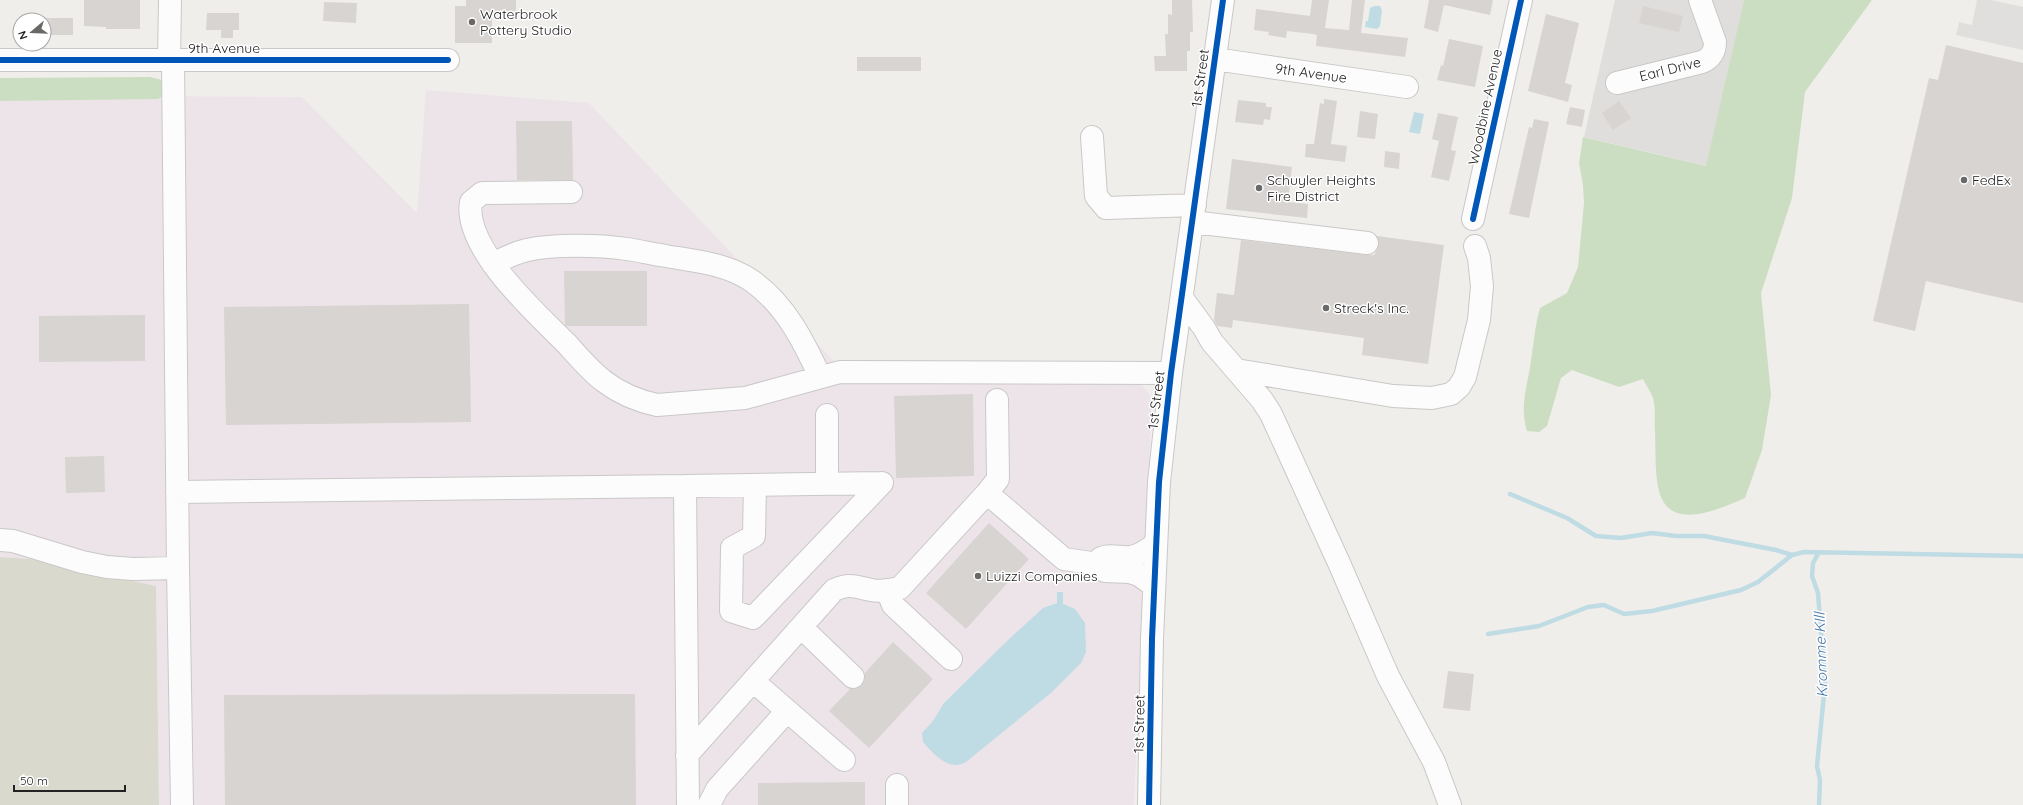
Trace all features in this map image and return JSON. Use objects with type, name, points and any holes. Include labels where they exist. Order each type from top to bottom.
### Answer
[{"type":"street","points":[[170,0],[182,805]]},
{"type":"street","name":"1st Street","points":[[1149,805],[1154,586],[1159,482],[1171,373],[1223,0]]},
{"type":"street","name":"Woodbine Avenue","points":[[1473,219],[1521,0]]},
{"type":"street","name":"Earl Drive","points":[[1617,83],[1702,62],[1710,57],[1715,48],[1715,42],[1700,0]]},
{"type":"street","name":"9th Avenue","points":[[1215,59],[1407,87]]},
{"type":"street","name":"9th Avenue","points":[[0,60],[448,60]]},
{"type":"street","points":[[1092,137],[1096,196],[1106,208],[1194,214],[1367,243]]},
{"type":"street","points":[[571,192],[482,193],[476,196],[471,202],[470,207],[472,225],[493,264],[504,279],[541,318],[603,381],[619,392],[643,402],[657,405],[745,398],[840,372],[1171,373]]},
{"type":"street","points":[[1236,370],[1393,396],[1432,398],[1451,394],[1459,387],[1465,377],[1479,320],[1482,286],[1479,258],[1475,246]]},
{"type":"street","points":[[493,264],[512,254],[528,250],[554,247],[603,247],[626,249],[723,267],[752,281],[782,309],[805,346],[820,377]]},
{"type":"street","points":[[1182,298],[1204,328],[1212,342],[1262,400],[1280,433],[1388,676],[1434,762],[1450,805]]},
{"type":"street","points":[[688,755],[834,590],[845,585],[872,590],[900,588],[987,493],[998,479],[997,400]]},
{"type":"street","points":[[827,415],[827,484]]},
{"type":"street","points":[[177,492],[882,483],[753,618],[731,611],[732,548],[754,536],[755,485]]},
{"type":"street","points":[[685,486],[688,805]]},
{"type":"street","points":[[987,493],[1057,555],[1071,561],[1091,563],[1105,571],[1130,572],[1139,575],[1154,586]]},
{"type":"street","points":[[0,540],[13,541],[82,562],[107,567],[133,569],[178,568]]},
{"type":"street","points":[[1091,563],[1104,557],[1138,555],[1156,544]]},
{"type":"street","points":[[887,590],[893,605],[951,659]]},
{"type":"street","points":[[801,627],[853,677]]},
{"type":"street","points":[[753,681],[844,760]]},
{"type":"street","points":[[709,805],[717,789],[787,711]]},
{"type":"shaded area","points":[[1615,0],[1744,0],[1707,166],[1584,137]]},
{"type":"shaded area","points":[[1977,0],[1991,0],[2023,7],[2023,50],[1956,35],[1959,22],[1972,25]]},
{"type":"shaded area","points":[[426,90],[589,103],[837,364],[839,383],[1139,381],[1152,398],[1134,805],[159,805],[156,586],[31,559],[0,557],[0,95],[302,97],[417,213]]},
{"type":"shaded area","points":[[0,557],[30,559],[156,586],[159,805],[0,805]]},
{"type":"green space","points":[[1744,0],[1872,0],[1805,92],[1792,198],[1761,293],[1771,395],[1762,450],[1745,498],[1701,514],[1689,515],[1678,513],[1669,508],[1659,492],[1656,466],[1654,402],[1643,379],[1619,387],[1572,370],[1561,378],[1547,426],[1539,432],[1527,431],[1524,404],[1540,308],[1567,293],[1578,267],[1584,203],[1583,185],[1579,163],[1583,137],[1706,166]]},
{"type":"green space","points":[[150,77],[162,80],[166,94],[158,99],[0,101],[0,78]]},
{"type":"water","points":[[1380,6],[1382,10],[1380,26],[1377,29],[1365,27],[1366,21],[1368,21],[1370,8]]},
{"type":"water","points":[[1414,112],[1424,114],[1420,134],[1409,132]]},
{"type":"water","points":[[1057,592],[1063,592],[1063,604],[1075,609],[1085,623],[1086,652],[1081,663],[1052,692],[966,762],[960,765],[954,765],[937,757],[923,742],[922,733],[933,721],[944,703],[1008,640],[1043,608],[1057,603]]},
{"type":"building","points":[[84,0],[140,0],[140,29],[106,29],[106,27],[84,26]]},
{"type":"building","points":[[466,0],[516,0],[516,14],[492,14],[492,43],[455,43],[455,6],[466,6]]},
{"type":"building","points":[[1172,0],[1192,0],[1193,32],[1190,32],[1190,51],[1187,51],[1187,71],[1155,71],[1154,56],[1166,56],[1165,34],[1168,34],[1168,14],[1172,15]]},
{"type":"building","points":[[1312,0],[1329,0],[1325,28],[1349,30],[1352,0],[1365,0],[1361,33],[1408,38],[1405,57],[1316,46],[1317,35],[1313,34],[1287,31],[1286,38],[1268,35],[1269,32],[1254,30],[1256,9],[1310,16]]},
{"type":"building","points":[[1429,0],[1493,0],[1490,15],[1444,5],[1438,32],[1424,28]]},
{"type":"building","points":[[324,2],[357,3],[356,23],[323,21]]},
{"type":"building","points":[[1643,6],[1683,16],[1679,32],[1639,23]]},
{"type":"building","points":[[207,13],[239,13],[239,30],[233,30],[233,38],[221,38],[221,30],[206,30]]},
{"type":"building","points":[[1546,14],[1579,23],[1565,83],[1572,85],[1568,102],[1528,91]]},
{"type":"building","points":[[52,18],[73,18],[73,35],[52,35]]},
{"type":"building","points":[[1449,39],[1483,46],[1475,87],[1437,80],[1441,65],[1443,66]]},
{"type":"building","name":"FedEx","points":[[1946,45],[2023,63],[2023,303],[1926,281],[1915,331],[1873,321],[1929,78],[1938,80]]},
{"type":"building","points":[[857,57],[921,57],[921,71],[857,71]]},
{"type":"building","points":[[1324,99],[1337,101],[1331,144],[1347,146],[1345,162],[1305,157],[1306,144],[1314,144],[1320,103],[1324,104]]},
{"type":"building","points":[[1238,100],[1266,103],[1266,107],[1272,107],[1270,120],[1264,119],[1263,125],[1235,122]]},
{"type":"building","points":[[1619,101],[1631,118],[1613,130],[1602,113]]},
{"type":"building","points":[[1570,107],[1585,110],[1582,127],[1566,124]]},
{"type":"building","points":[[1360,111],[1378,114],[1375,139],[1357,137]]},
{"type":"building","points":[[1438,113],[1458,117],[1451,150],[1456,151],[1449,181],[1431,177],[1439,141],[1432,139]]},
{"type":"building","points":[[1534,119],[1549,122],[1529,218],[1509,214],[1529,127],[1532,128]]},
{"type":"building","points":[[516,121],[572,121],[573,180],[517,180]]},
{"type":"building","points":[[1385,151],[1400,153],[1399,169],[1384,167]]},
{"type":"building","name":"Schuyler Heights Fire District","points":[[1232,159],[1292,167],[1288,202],[1308,204],[1307,218],[1226,209]]},
{"type":"building","name":"Streck's Inc.","points":[[1377,236],[1444,245],[1428,364],[1362,355],[1364,338],[1233,320],[1232,328],[1217,326],[1214,320],[1217,293],[1234,295],[1241,240],[1374,255],[1379,244]]},
{"type":"building","points":[[564,271],[647,271],[647,326],[566,326]]},
{"type":"building","points":[[469,304],[471,422],[226,425],[224,307]]},
{"type":"building","points":[[145,315],[145,361],[39,362],[39,316]]},
{"type":"building","points":[[973,394],[974,476],[896,478],[894,396]]},
{"type":"building","points":[[104,456],[105,492],[66,493],[65,457]]},
{"type":"building","name":"Luizzi Companies","points":[[989,523],[1029,559],[966,629],[926,593]]},
{"type":"building","points":[[893,642],[933,679],[869,748],[829,711],[850,689],[856,689],[862,685],[865,680],[865,673]]},
{"type":"building","points":[[1448,671],[1474,674],[1470,711],[1443,708]]},
{"type":"building","points":[[635,694],[636,805],[225,805],[224,695]]},
{"type":"building","points":[[865,782],[865,805],[758,805],[758,783]]},
{"type":"waterway","points":[[1510,494],[1567,518],[1596,536],[1621,538],[1652,533],[1676,536],[1704,536],[1776,550],[1792,555],[1804,552],[2023,556]]},
{"type":"waterway","name":"Kromme KIll","points":[[1816,553],[1818,554],[1813,563],[1812,576],[1818,593],[1825,684],[1817,766],[1820,780],[1819,805]]},
{"type":"waterway","points":[[1488,634],[1539,626],[1588,607],[1604,605],[1624,614],[1652,611],[1741,590],[1758,582],[1792,555]]},
{"type":"cycle path","points":[[1149,805],[1152,639],[1159,482],[1171,373],[1223,0]]},
{"type":"cycle path","points":[[1473,219],[1521,0]]},
{"type":"cycle path","points":[[0,60],[448,60]]},
{"type":"place","name":"Waterbrook Pottery Studio","points":[[472,22]]},
{"type":"place","name":"FedEx","points":[[1964,180]]},
{"type":"place","name":"Schuyler Heights Fire District","points":[[1259,188]]},
{"type":"place","name":"Streck's Inc.","points":[[1326,308]]},
{"type":"place","name":"Luizzi Companies","points":[[978,576]]}]
